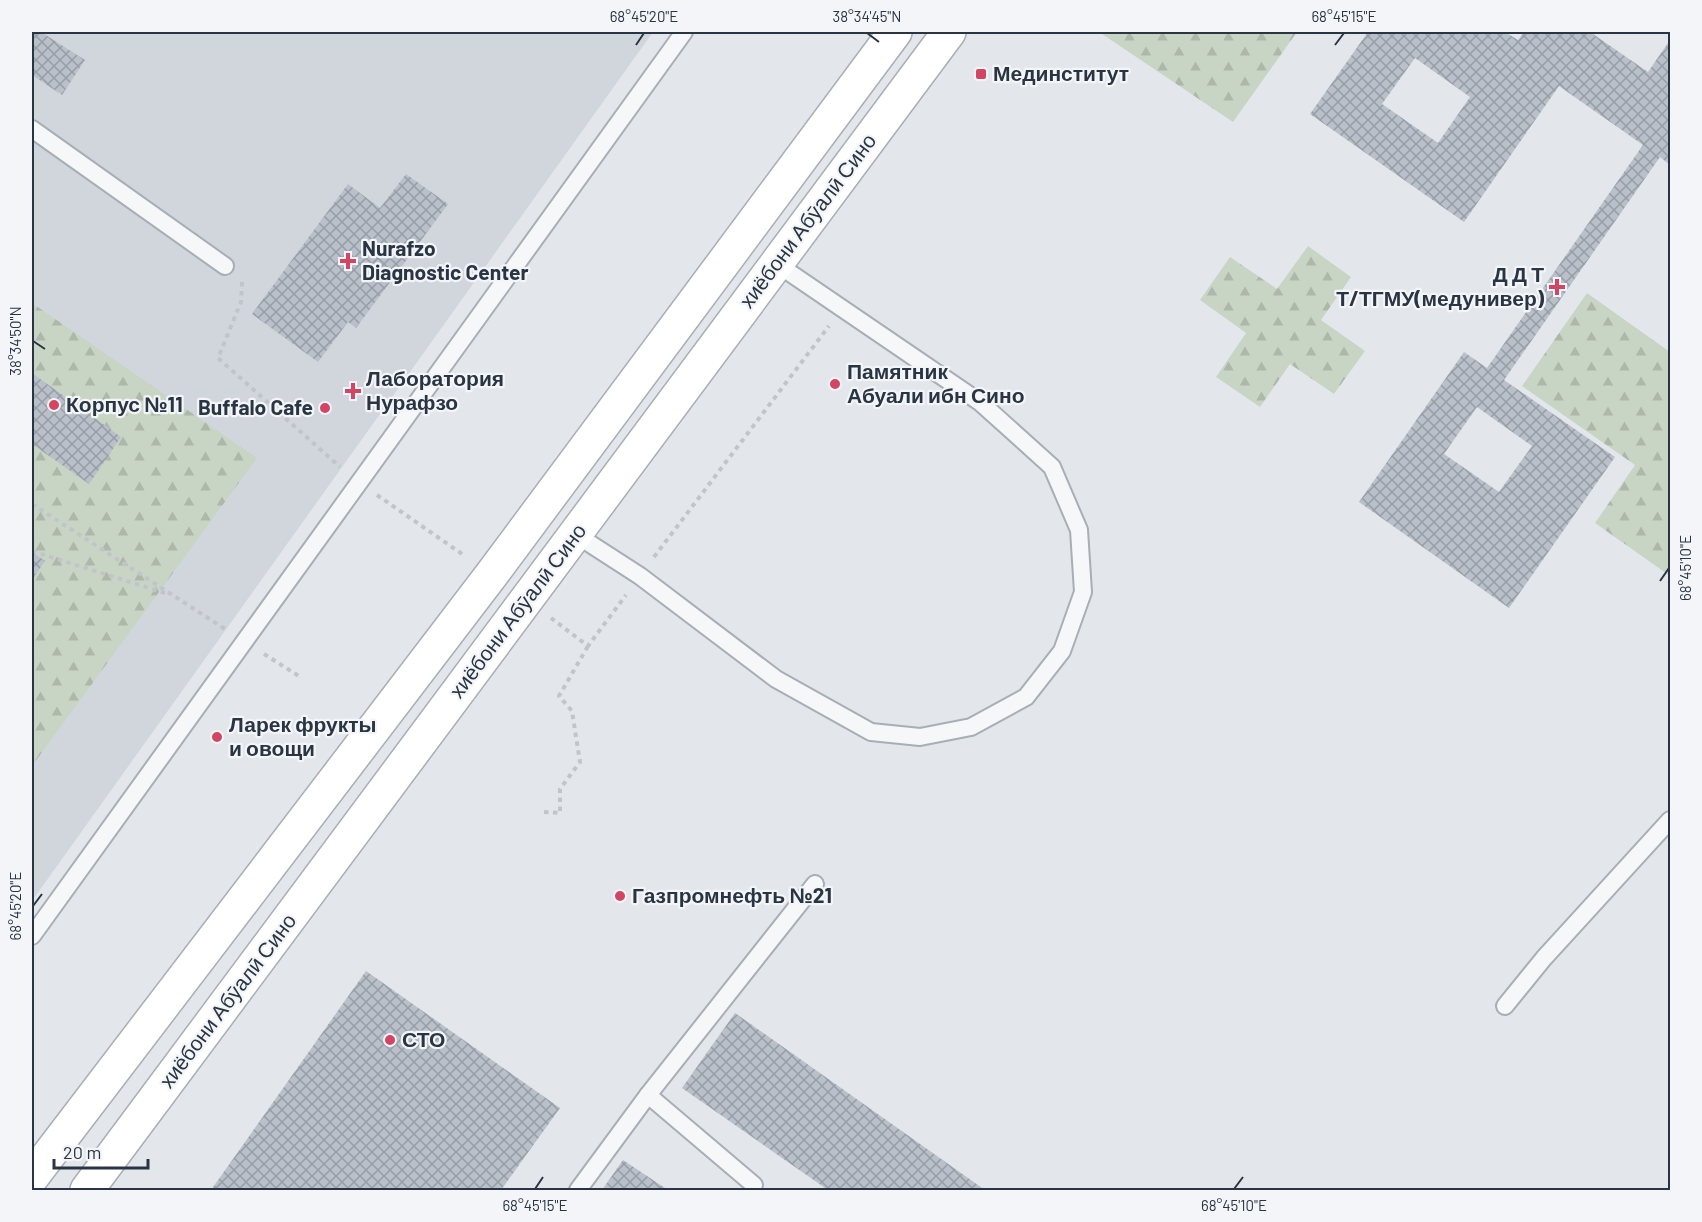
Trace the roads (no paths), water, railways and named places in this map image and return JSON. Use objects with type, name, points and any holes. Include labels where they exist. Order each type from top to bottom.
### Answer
[{"type":"main road","name":"хиёбони Абӯалӣ Сино","points":[[34,1172],[492,574],[895,32]]},
{"type":"main road","name":"хиёбони Абӯалӣ Сино","points":[[97,1187],[575,534],[950,32]]},
{"type":"lane","points":[[32,936],[684,32]]},
{"type":"lane","points":[[32,129],[225,266]]},
{"type":"lane","points":[[575,534],[640,576],[776,679],[871,732],[920,737],[971,727],[1026,697],[1062,651],[1083,592],[1079,530],[1052,467],[981,403],[841,310],[777,264]]},
{"type":"lane","points":[[1505,1006],[1544,958],[1671,820]]},
{"type":"lane","points":[[578,1191],[648,1095],[815,884]]},
{"type":"lane","points":[[648,1095],[755,1189]]},
{"type":"place","name":"Мединститут","points":[[981,74]]},
{"type":"place","name":"Nurafzo Diagnostic Center","points":[[348,261]]},
{"type":"place","name":"Д Д Т Т/ТГМУ(медунивер)","points":[[1557,287]]},
{"type":"place","name":"Памятник Абуали ибн Сино","points":[[835,384]]},
{"type":"place","name":"Лаборатория Нурафзо","points":[[353,391]]},
{"type":"place","name":"Корпус №11","points":[[54,405]]},
{"type":"place","name":"Buffalo Cafe","points":[[325,408]]},
{"type":"place","name":"Ларек фрукты и овощи","points":[[217,737]]},
{"type":"place","name":"Газпромнефть №21","points":[[620,896]]},
{"type":"place","name":"СТО","points":[[390,1040]]}]
